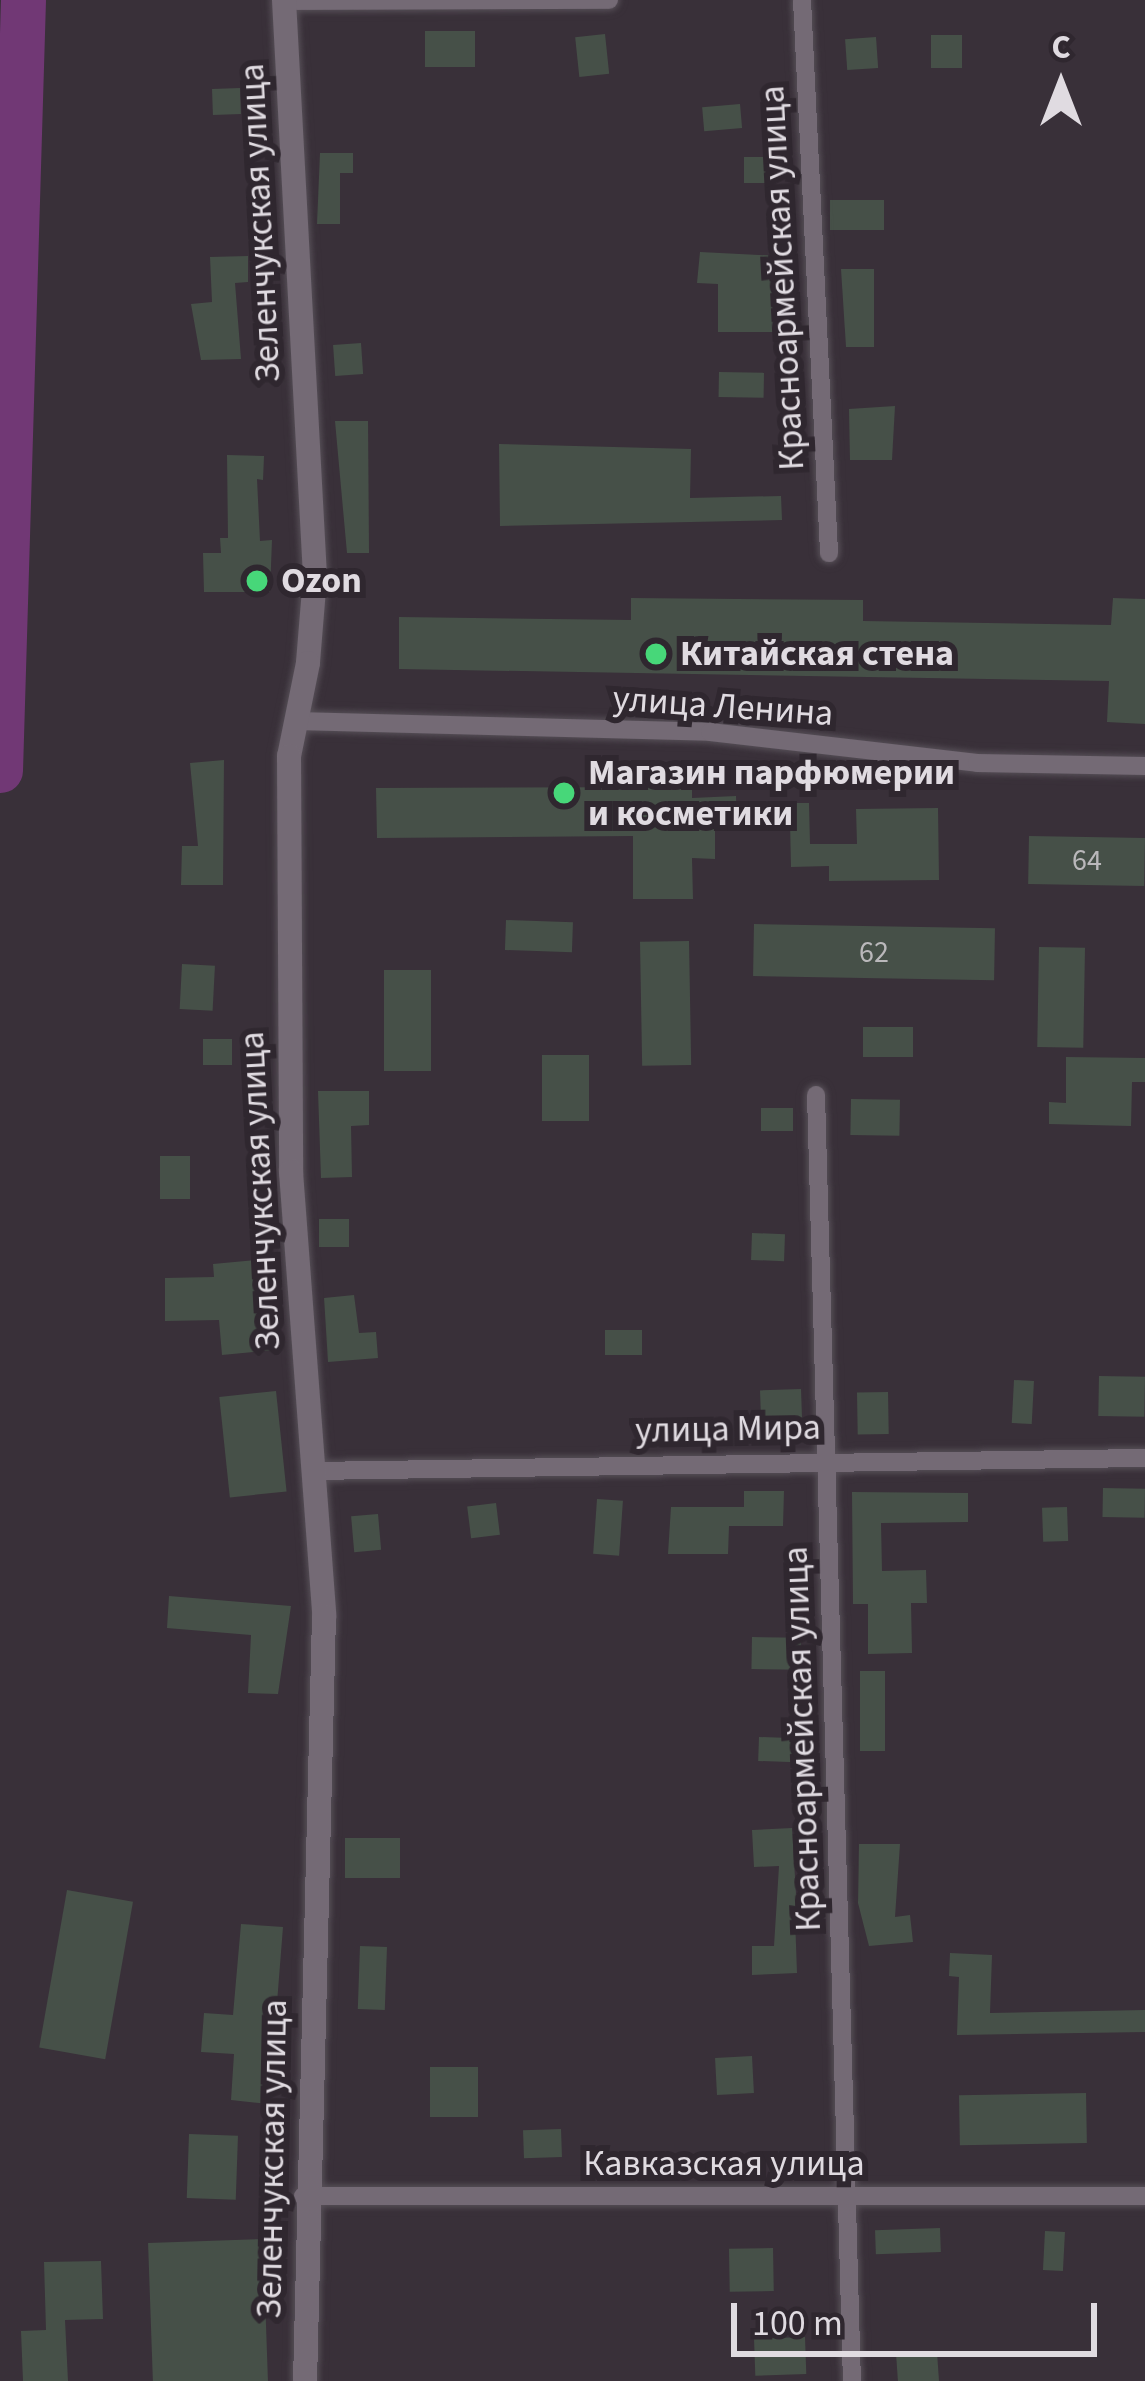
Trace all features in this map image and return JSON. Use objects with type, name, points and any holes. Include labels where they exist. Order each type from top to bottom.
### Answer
[{"type":"street","points":[[284,1],[608,0]]},
{"type":"street","name":"Красноармейская улица","points":[[802,0],[829,553]]},
{"type":"street","name":"Зеленчукская улица","points":[[284,1],[315,577],[296,721],[284,884],[291,1172],[324,1616],[304,2196],[304,2381]]},
{"type":"street","name":"улица Ленина","points":[[296,721],[710,732],[977,763],[1145,766]]},
{"type":"street","name":"Красноармейская улица","points":[[816,1095],[852,2381]]},
{"type":"street","name":"улица Мира","points":[[313,1471],[826,1459],[1145,1458]]},
{"type":"street","name":"Кавказская улица","points":[[304,2196],[1145,2196]]},
{"type":"building","points":[[425,31],[475,31],[475,67],[425,67]]},
{"type":"building","points":[[605,34],[609,74],[579,77],[575,37]]},
{"type":"building","points":[[931,35],[962,35],[962,68],[931,68]]},
{"type":"building","points":[[876,37],[878,68],[847,70],[845,39]]},
{"type":"building","points":[[240,88],[241,114],[213,115],[212,89]]},
{"type":"building","points":[[740,104],[742,128],[704,131],[702,107]]},
{"type":"building","points":[[320,153],[353,153],[353,173],[340,173],[340,224],[317,224]]},
{"type":"building","points":[[744,157],[777,157],[777,183],[744,183]]},
{"type":"building","points":[[830,200],[884,200],[884,230],[830,230]]},
{"type":"building","points":[[700,252],[781,256],[778,332],[718,332],[718,284],[697,283]]},
{"type":"building","points":[[248,256],[248,282],[235,283],[241,359],[201,360],[191,304],[212,302],[210,257]]},
{"type":"building","points":[[841,269],[874,269],[874,347],[846,347]]},
{"type":"building","points":[[361,343],[363,374],[335,376],[333,345]]},
{"type":"building","points":[[719,372],[764,373],[764,398],[719,397]]},
{"type":"building","points":[[895,406],[892,460],[850,460],[849,409]]},
{"type":"building","points":[[335,421],[368,421],[369,553],[347,553]]},
{"type":"building","points":[[499,444],[691,449],[690,498],[781,496],[782,520],[500,526]]},
{"type":"building","points":[[227,455],[264,456],[263,480],[257,479],[260,541],[272,540],[270,592],[204,592],[203,553],[221,553],[220,538],[228,538]]},
{"type":"building","points":[[631,598],[863,600],[863,621],[1111,625],[1113,598],[1145,599],[1145,724],[1107,722],[1109,681],[399,669],[399,617],[631,620]]},
{"type":"building","points":[[224,760],[223,885],[181,885],[182,846],[198,846],[190,763]]},
{"type":"building","points":[[692,787],[692,798],[736,796],[737,824],[715,825],[715,859],[692,858],[693,899],[633,899],[633,836],[377,838],[376,788]]},
{"type":"building","points":[[780,803],[809,803],[810,844],[857,844],[856,809],[938,808],[939,880],[829,881],[829,866],[791,867],[790,822],[780,823]]},
{"type":"building","points":[[1029,836],[1145,838],[1144,886],[1028,884]]},
{"type":"building","points":[[506,920],[573,922],[572,952],[505,950]]},
{"type":"building","points":[[754,924],[995,928],[994,980],[753,976]]},
{"type":"building","points":[[689,941],[691,1065],[642,1066],[640,942]]},
{"type":"building","points":[[1039,947],[1085,948],[1083,1048],[1037,1047]]},
{"type":"building","points":[[182,964],[215,966],[213,1011],[180,1009]]},
{"type":"building","points":[[384,970],[431,970],[431,1071],[384,1071]]},
{"type":"building","points":[[863,1027],[913,1027],[913,1057],[863,1057]]},
{"type":"building","points":[[203,1039],[232,1039],[232,1065],[203,1065]]},
{"type":"building","points":[[542,1055],[589,1055],[589,1121],[542,1121]]},
{"type":"building","points":[[1066,1057],[1145,1058],[1145,1082],[1132,1082],[1131,1126],[1049,1124],[1049,1102],[1066,1103]]},
{"type":"building","points":[[318,1091],[369,1091],[369,1125],[351,1126],[352,1177],[321,1178]]},
{"type":"building","points":[[851,1099],[900,1100],[899,1136],[850,1135]]},
{"type":"building","points":[[761,1108],[793,1108],[793,1131],[761,1131]]},
{"type":"building","points":[[160,1156],[190,1156],[190,1199],[160,1199]]},
{"type":"building","points":[[319,1219],[349,1219],[349,1247],[319,1247]]},
{"type":"building","points":[[752,1233],[785,1234],[784,1261],[751,1260]]},
{"type":"building","points":[[268,1259],[276,1350],[222,1355],[219,1320],[165,1321],[165,1278],[214,1277],[213,1264]]},
{"type":"building","points":[[354,1295],[359,1333],[376,1332],[378,1358],[328,1362],[324,1298]]},
{"type":"building","points":[[605,1330],[642,1330],[642,1355],[605,1355]]},
{"type":"building","points":[[1099,1376],[1145,1377],[1144,1417],[1098,1416]]},
{"type":"building","points":[[1014,1380],[1034,1381],[1032,1424],[1012,1423]]},
{"type":"building","points":[[801,1389],[803,1437],[762,1438],[760,1390]]},
{"type":"building","points":[[276,1391],[287,1491],[230,1497],[219,1397]]},
{"type":"building","points":[[888,1392],[889,1434],[858,1435],[857,1393]]},
{"type":"building","points":[[1103,1488],[1145,1489],[1144,1518],[1102,1517]]},
{"type":"building","points":[[744,1491],[784,1491],[783,1526],[729,1526],[728,1554],[668,1554],[671,1507],[744,1507]]},
{"type":"building","points":[[852,1492],[968,1493],[968,1522],[881,1523],[882,1571],[926,1570],[927,1603],[911,1603],[912,1653],[868,1654],[868,1604],[853,1604]]},
{"type":"building","points":[[597,1499],[623,1501],[619,1556],[593,1554]]},
{"type":"building","points":[[496,1503],[500,1535],[471,1538],[467,1507]]},
{"type":"building","points":[[1067,1507],[1068,1541],[1043,1542],[1042,1508]]},
{"type":"building","points":[[378,1514],[381,1550],[354,1552],[351,1516]]},
{"type":"building","points":[[169,1596],[291,1606],[278,1694],[248,1693],[251,1635],[167,1628]]},
{"type":"building","points":[[752,1637],[801,1638],[800,1670],[751,1669]]},
{"type":"building","points":[[860,1671],[885,1671],[885,1751],[860,1751]]},
{"type":"building","points":[[759,1737],[797,1738],[796,1762],[758,1761]]},
{"type":"building","points":[[792,1828],[796,1894],[804,1895],[802,1917],[795,1917],[797,1973],[752,1975],[752,1946],[774,1946],[779,1866],[754,1867],[752,1830]]},
{"type":"building","points":[[345,1838],[400,1838],[400,1878],[345,1878]]},
{"type":"building","points":[[859,1844],[900,1844],[895,1917],[910,1915],[913,1942],[869,1946],[858,1903]]},
{"type":"building","points":[[67,1890],[133,1902],[105,2059],[39,2048]]},
{"type":"building","points":[[241,1924],[283,1927],[269,2104],[231,2100],[234,2054],[201,2052],[204,2013],[233,2015]]},
{"type":"building","points":[[360,1946],[387,1947],[385,2010],[358,2009]]},
{"type":"building","points":[[950,1953],[992,1955],[990,2013],[1145,2010],[1145,2032],[957,2035],[959,1977],[949,1976]]},
{"type":"building","points":[[752,2056],[754,2093],[717,2095],[715,2058]]},
{"type":"building","points":[[430,2067],[478,2067],[478,2117],[430,2117]]},
{"type":"building","points":[[1086,2093],[1087,2143],[960,2145],[959,2095]]},
{"type":"building","points":[[561,2129],[562,2157],[524,2158],[523,2130]]},
{"type":"building","points":[[189,2134],[238,2136],[236,2200],[187,2198]]},
{"type":"building","points":[[940,2228],[941,2252],[876,2254],[875,2230]]},
{"type":"building","points":[[1045,2231],[1065,2232],[1063,2271],[1043,2270]]},
{"type":"building","points":[[263,2239],[268,2381],[153,2381],[148,2243]]},
{"type":"building","points":[[773,2248],[774,2291],[730,2292],[729,2249]]},
{"type":"building","points":[[101,2261],[103,2319],[65,2320],[68,2381],[23,2381],[21,2331],[46,2330],[44,2262]]},
{"type":"building","points":[[805,2337],[806,2374],[755,2376],[754,2339]]},
{"type":"building","points":[[937,2352],[939,2381],[898,2381],[896,2355]]},
{"type":"waterway","points":[[0,770],[23,0]]},
{"type":"place","name":"Ozon","points":[[257,581]]},
{"type":"place","name":"Китайская стена","points":[[656,654]]},
{"type":"place","name":"Магазин парфюмерии и косметики","points":[[564,793]]}]
